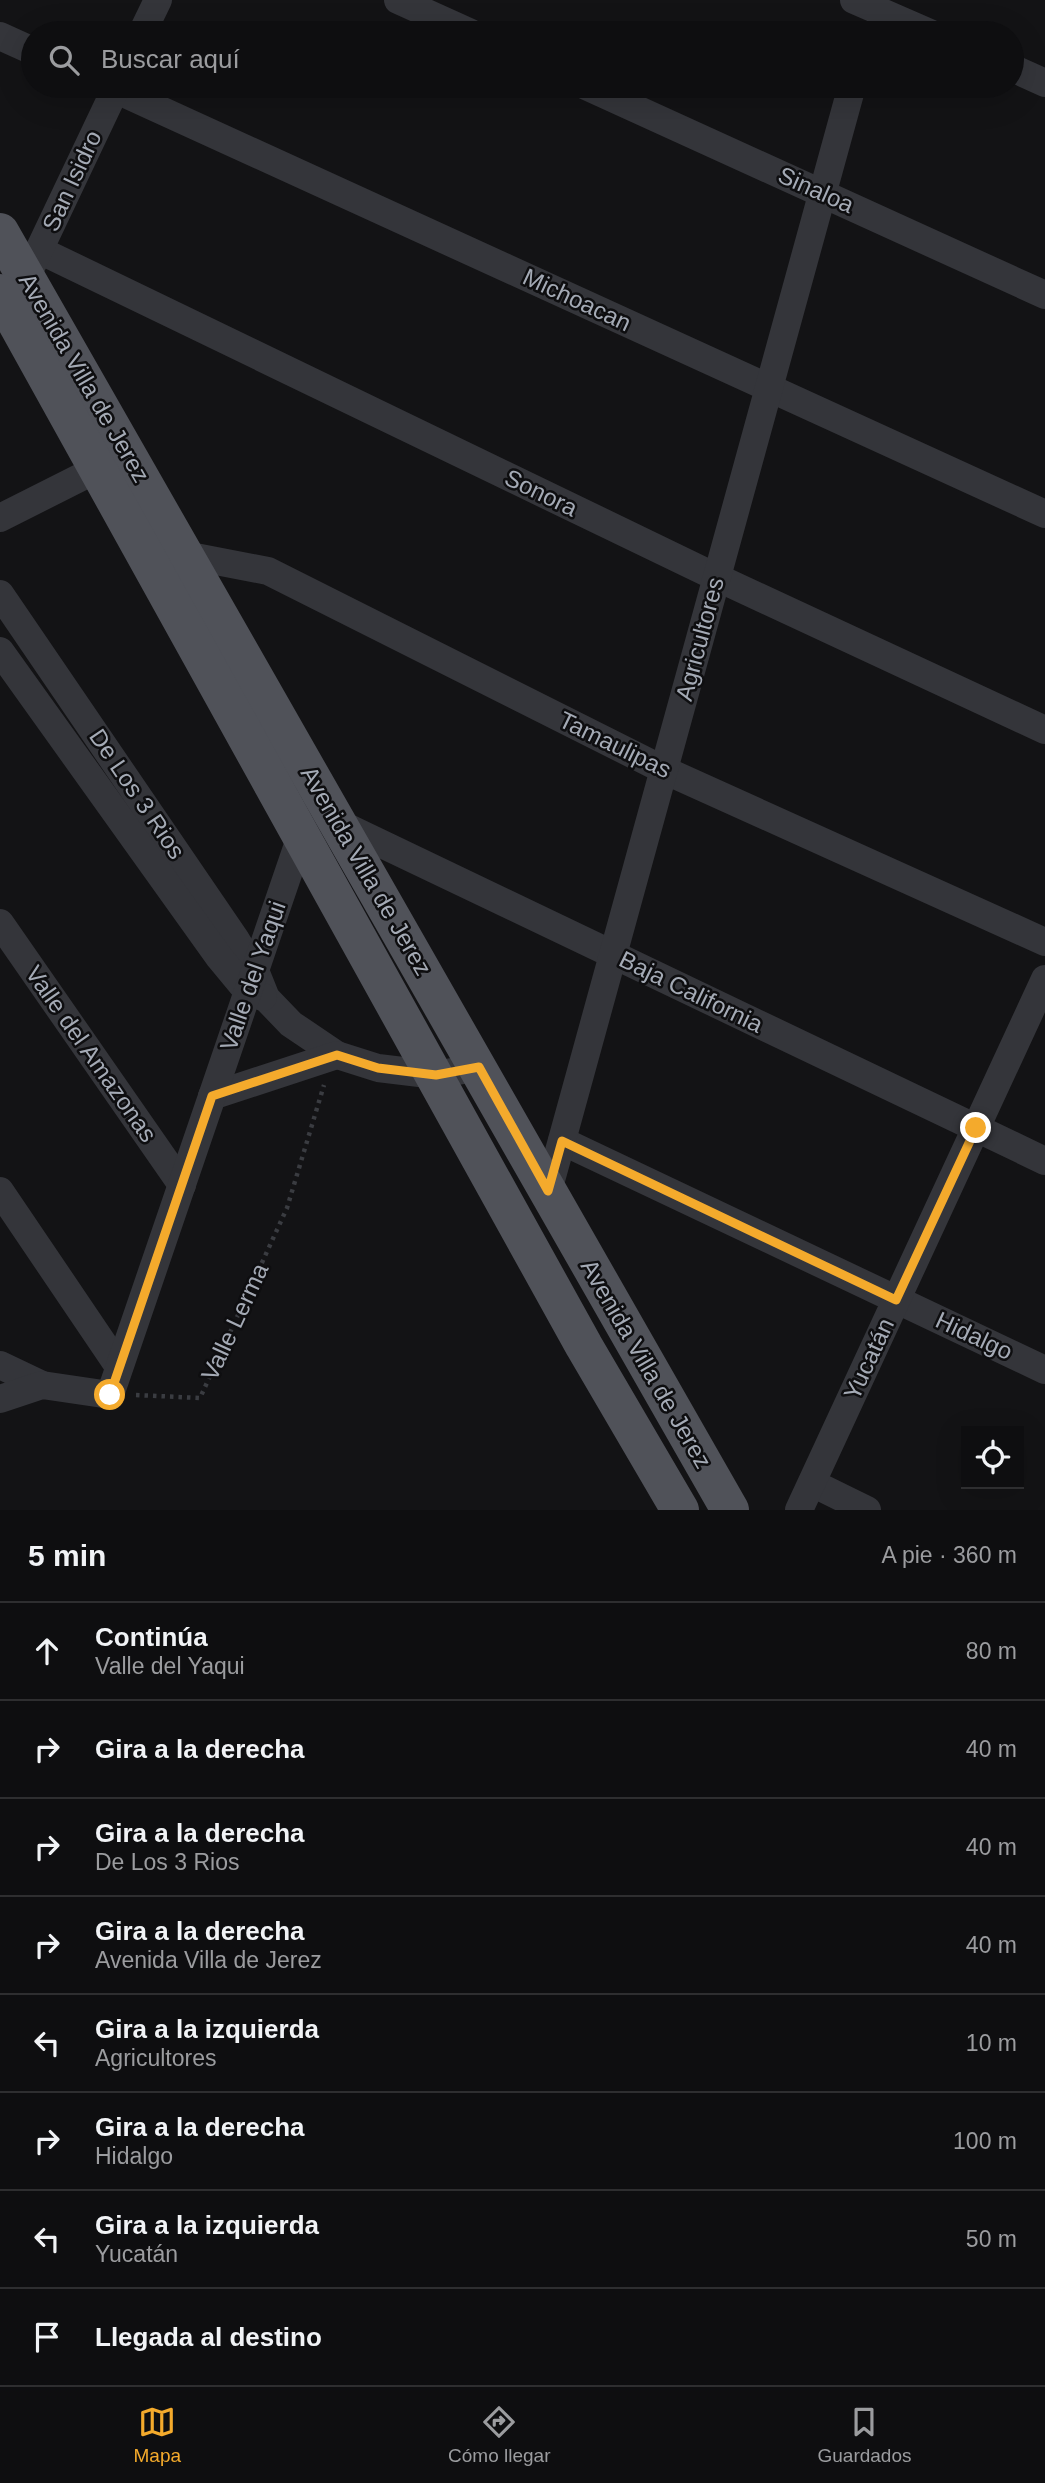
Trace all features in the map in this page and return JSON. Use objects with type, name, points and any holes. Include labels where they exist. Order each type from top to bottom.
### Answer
[{"type":"main road","name":"Avenida Villa de Jerez","points":[[0,232],[19,284],[112,461],[301,836],[584,1346],[680,1510]]},
{"type":"main road","name":"Avenida Villa de Jerez","points":[[112,461],[185,555],[730,1510]]},
{"type":"street","points":[[148,21],[158,0]]},
{"type":"street","points":[[398,0],[444,21]]},
{"type":"street","points":[[867,10],[897,21]]},
{"type":"street","points":[[0,36],[21,46]]},
{"type":"street","points":[[1024,73],[1045,83]]},
{"type":"street","name":"San Isidro","points":[[19,284],[109,98]]},
{"type":"street","name":"Michoacan","points":[[138,98],[1045,514]]},
{"type":"street","name":"Sinaloa","points":[[612,98],[1045,295]]},
{"type":"street","name":"Agricultores","points":[[548,1191],[849,98]]},
{"type":"street","name":"Sonora","points":[[19,284],[716,578],[1045,730]]},
{"type":"street","points":[[0,518],[112,461]]},
{"type":"street","name":"Tamaulipas","points":[[185,555],[268,571],[664,770],[1045,942]]},
{"type":"street","name":"De Los 3 Rios","points":[[0,594],[257,988]]},
{"type":"street","name":"De Los 3 Rios","points":[[0,651],[257,988],[291,1024],[337,1055],[378,1068],[436,1075],[479,1067]]},
{"type":"street","name":"Baja California","points":[[338,823],[1045,1161]]},
{"type":"street","name":"Valle del Yaqui","points":[[110,1395],[212,1096],[257,988],[301,836]]},
{"type":"street","name":"Valle del Amazonas","points":[[0,923],[182,1185]]},
{"type":"street","name":"Yucatán","points":[[799,1510],[1045,979]]},
{"type":"street","points":[[212,1096],[337,1055]]},
{"type":"street","name":"Hidalgo","points":[[562,1141],[1045,1370]]},
{"type":"street","points":[[0,1191],[119,1367]]},
{"type":"street","points":[[0,1365],[42,1385],[110,1395]]},
{"type":"street","points":[[0,1399],[42,1385]]},
{"type":"street","points":[[811,1483],[867,1510]]},
{"type":"path","name":"Valle Lerma","points":[[110,1395],[200,1398],[287,1208],[321,1093],[337,1055]]},
{"type":"route","points":[[110,1395],[212,1096],[337,1055],[378,1068],[436,1075],[479,1067],[548,1191],[562,1141],[896,1300],[976,1128]]}]
